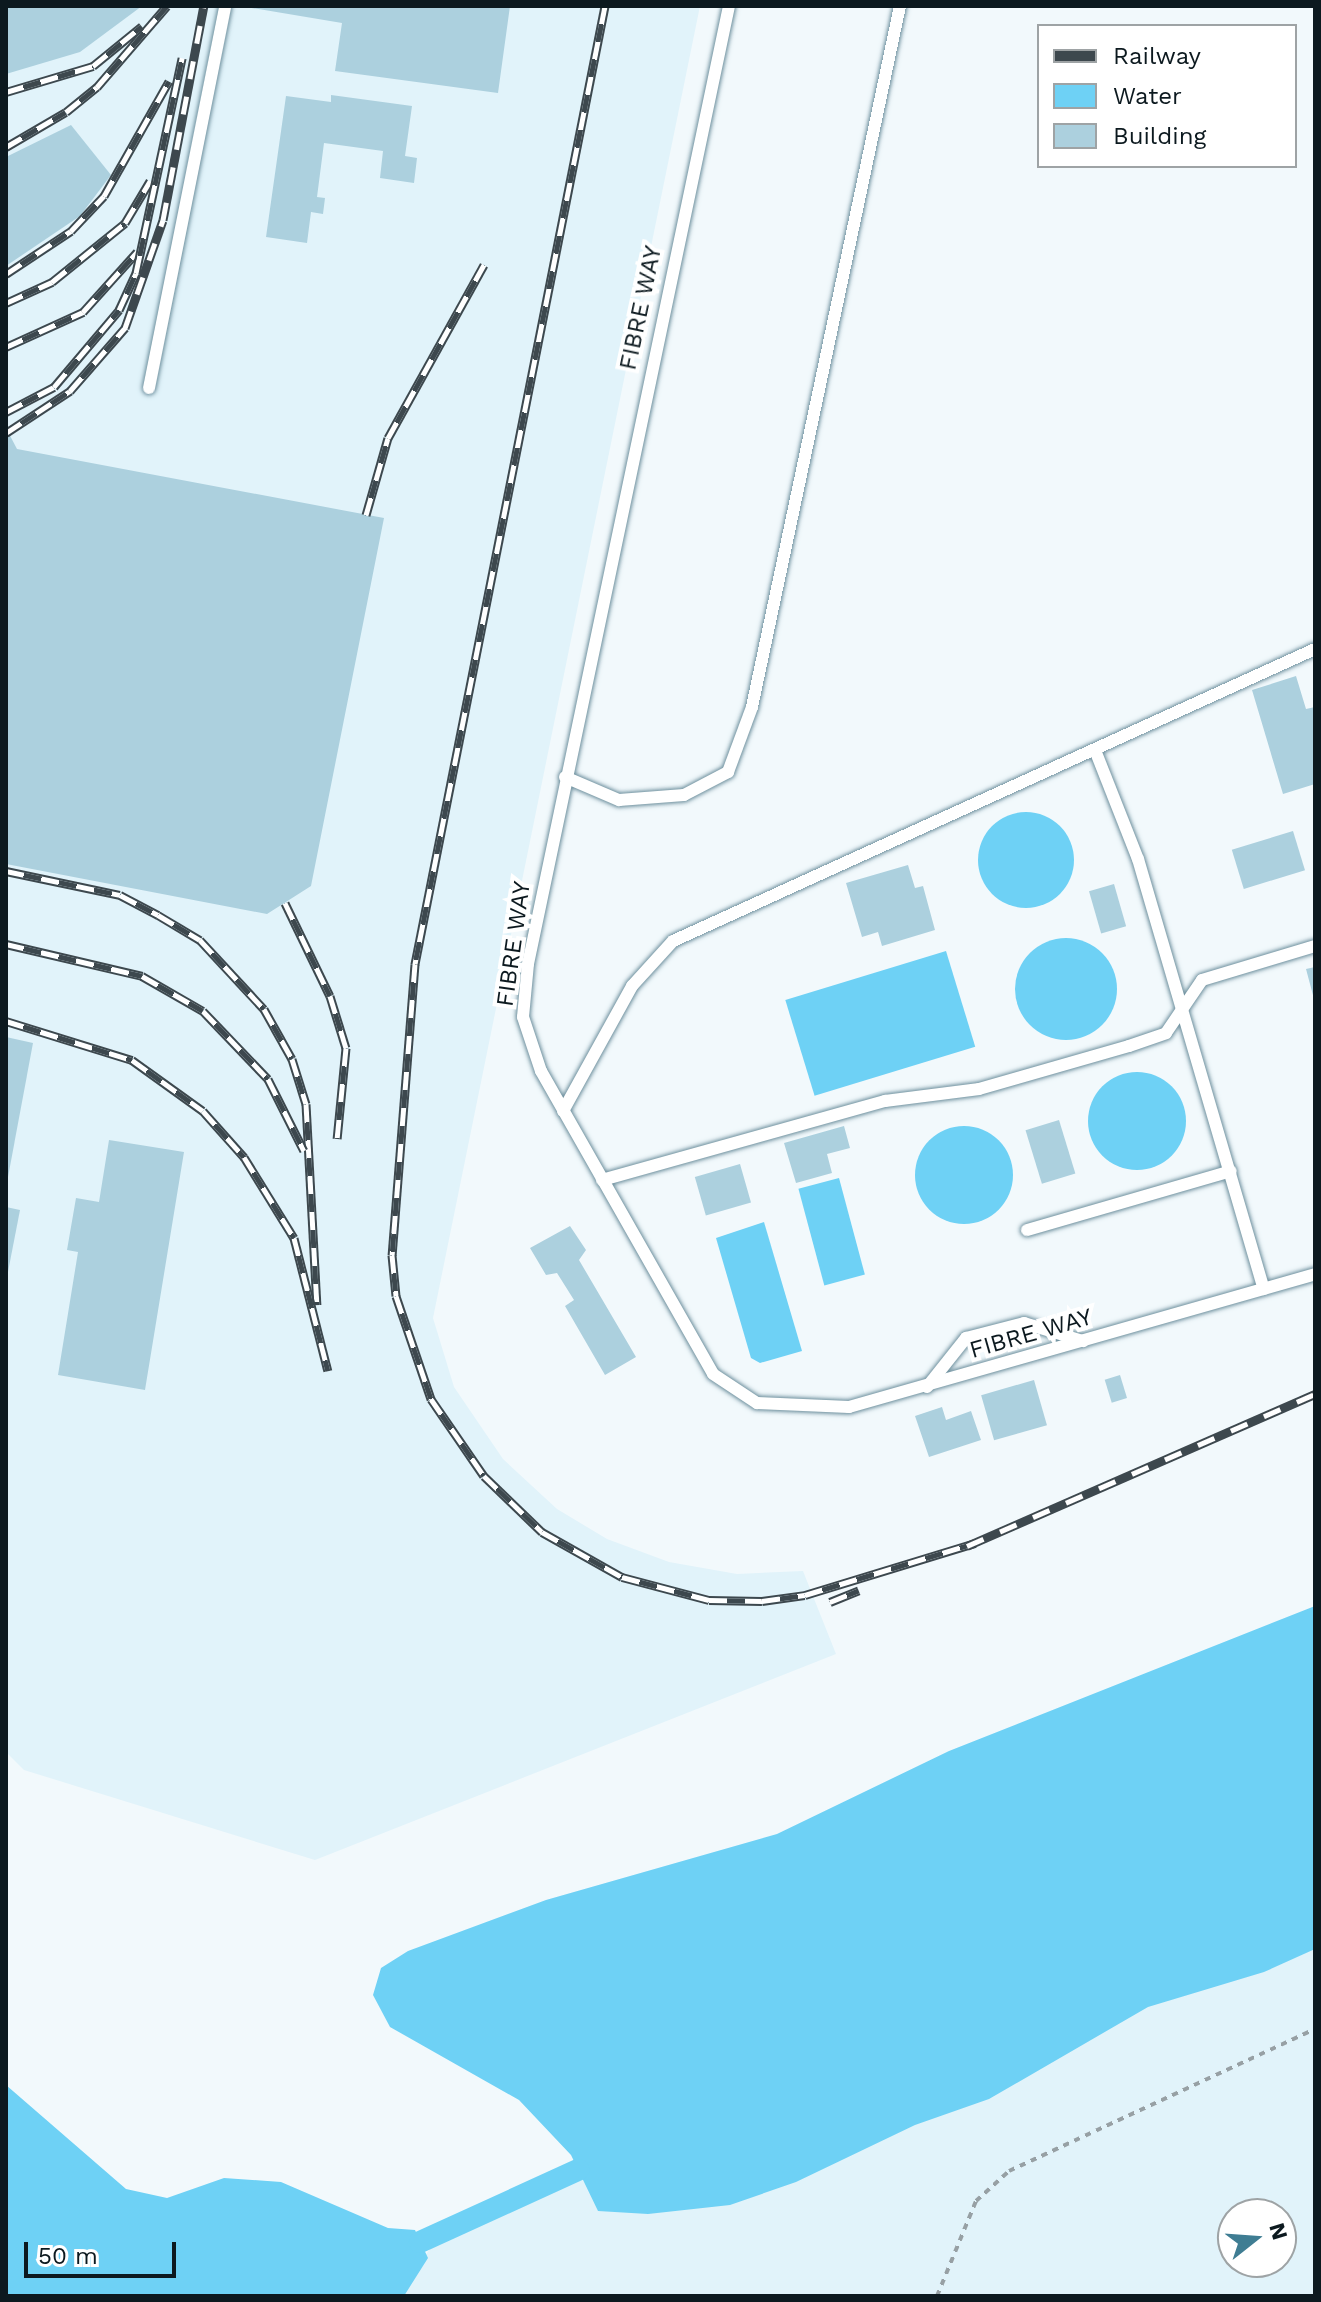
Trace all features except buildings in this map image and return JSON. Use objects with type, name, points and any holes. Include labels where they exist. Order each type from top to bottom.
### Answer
[{"type":"lane","points":[[149,388],[225,6]]},
{"type":"lane","name":"FIBRE WAY","points":[[729,6],[565,777],[523,1017],[563,1111],[713,1374],[757,1403],[849,1407],[1315,1274]]},
{"type":"lane","points":[[565,777],[619,800],[684,795],[728,772],[752,707],[900,6]]},
{"type":"lane","points":[[563,1111],[632,986],[673,941],[1315,649]]},
{"type":"lane","points":[[1095,750],[1121,805],[1264,1289]]},
{"type":"lane","points":[[602,1180],[885,1101],[979,1089],[1129,1046],[1166,1033],[1202,980],[1315,946]]},
{"type":"lane","points":[[1027,1230],[1231,1171]]},
{"type":"lane","points":[[927,1387],[966,1338],[1024,1323],[1083,1341]]},
{"type":"path","points":[[937,2296],[976,2201],[1009,2171],[1315,2029]]},
{"type":"shaded area","points":[[6,6],[700,6],[433,1318],[454,1387],[503,1459],[557,1509],[607,1539],[669,1562],[737,1574],[803,1571],[836,1654],[315,1860],[24,1770],[6,1752]]},
{"type":"shaded area","points":[[1315,1850],[1315,2296],[391,2296],[446,2230]]},
{"type":"water","points":[[1026,812],[1044,816],[1060,826],[1070,842],[1074,860],[1070,878],[1060,894],[1044,904],[1026,908],[1008,904],[992,894],[982,878],[978,860],[982,842],[992,826],[1008,816]]},
{"type":"water","points":[[1066,938],[1086,942],[1102,953],[1113,969],[1117,989],[1113,1009],[1102,1025],[1086,1036],[1066,1040],[1046,1036],[1030,1025],[1019,1009],[1015,989],[1019,969],[1030,953],[1046,942]]},
{"type":"water","points":[[946,951],[975,1047],[815,1096],[785,1000]]},
{"type":"water","points":[[1127,1072],[1147,1072],[1172,1086],[1183,1102],[1186,1121],[1183,1140],[1172,1156],[1147,1170],[1127,1170],[1110,1162],[1096,1148],[1088,1131],[1088,1111],[1096,1094],[1110,1080]]},
{"type":"water","points":[[964,1126],[983,1129],[999,1140],[1010,1156],[1013,1175],[1010,1194],[999,1210],[983,1221],[964,1224],[945,1221],[929,1210],[918,1194],[915,1175],[918,1156],[929,1140],[945,1129]]},
{"type":"water","points":[[839,1178],[865,1275],[824,1285],[798,1189]]},
{"type":"water","points":[[764,1222],[802,1351],[760,1363],[751,1358],[716,1238]]},
{"type":"water","points":[[1315,1606],[1315,1949],[1264,1972],[1148,2007],[989,2099],[915,2125],[796,2182],[730,2205],[648,2214],[598,2211],[571,2155],[519,2100],[390,2027],[373,1995],[381,1968],[408,1951],[546,1900],[777,1834],[949,1751]]},
{"type":"water","points":[[6,2085],[126,2189],[167,2198],[224,2178],[281,2182],[388,2228],[415,2230],[428,2258],[404,2296],[6,2296]]},
{"type":"waterway","points":[[420,2242],[578,2170]]},
{"type":"railway","points":[[6,147],[66,112],[97,87],[167,6]]},
{"type":"railway","points":[[6,433],[70,391],[125,328],[163,220],[204,6]]},
{"type":"railway","points":[[605,6],[415,964],[392,1255],[396,1296],[431,1399],[484,1476],[542,1532],[622,1577],[709,1600],[762,1601],[805,1595],[975,1543]]},
{"type":"railway","points":[[6,92],[93,66],[142,26]]},
{"type":"railway","points":[[6,412],[54,387],[119,310],[136,273],[182,58]]},
{"type":"railway","points":[[6,274],[71,231],[104,196],[169,81]]},
{"type":"railway","points":[[6,303],[52,282],[125,223],[150,181]]},
{"type":"railway","points":[[6,347],[83,312],[137,252]]},
{"type":"railway","points":[[366,515],[388,438],[484,265]]},
{"type":"railway","points":[[6,871],[120,895],[158,915],[200,940],[264,1009],[292,1059],[306,1104],[317,1305]]},
{"type":"railway","points":[[285,903],[330,996],[346,1048],[337,1139]]},
{"type":"railway","points":[[6,944],[142,976],[203,1011],[268,1079],[304,1151]]},
{"type":"railway","points":[[6,1021],[132,1060],[203,1111],[244,1157],[294,1238],[328,1371]]},
{"type":"railway","points":[[967,1546],[1315,1394]]},
{"type":"railway","points":[[830,1602],[859,1590]]}]
